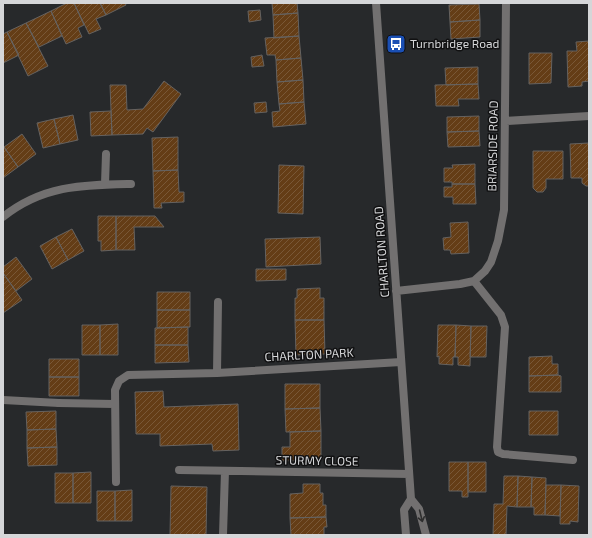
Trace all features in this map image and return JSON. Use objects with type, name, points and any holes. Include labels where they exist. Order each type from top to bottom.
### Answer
[{"type":"street","name":"CHARLTON ROAD","points":[[376,3],[411,499],[404,510],[406,535]]},
{"type":"street","name":"BRIARSIDE ROAD","points":[[474,281],[485,271],[491,262],[500,233],[504,210],[506,3]]},
{"type":"street","points":[[506,121],[589,116]]},
{"type":"street","points":[[105,184],[106,154]]},
{"type":"street","points":[[3,217],[30,199],[48,192],[79,185],[131,184]]},
{"type":"street","points":[[396,291],[474,281],[501,315],[505,327],[497,446],[498,452],[503,454],[573,460]]},
{"type":"street","points":[[217,373],[218,302]]},
{"type":"street","name":"CHARLTON PARK","points":[[116,482],[115,390],[119,381],[128,375],[217,373],[401,362]]},
{"type":"street","points":[[3,400],[114,404]]},
{"type":"street","name":"STURMY CLOSE","points":[[179,470],[409,474]]},
{"type":"street","points":[[223,535],[225,471]]},
{"type":"street","name":"CHARLTON ROAD","points":[[411,499],[420,509],[426,535]]},
{"type":"building","points":[[67,3],[74,3],[84,25],[78,28],[82,37],[66,44],[51,11]]},
{"type":"building","points":[[74,3],[100,3],[106,15],[96,19],[101,29],[89,34]]},
{"type":"building","points":[[100,3],[125,3],[126,5],[106,15]]},
{"type":"building","points":[[272,3],[297,3],[298,13],[273,15]]},
{"type":"building","points":[[479,4],[480,20],[450,22],[449,5]]},
{"type":"building","points":[[260,10],[261,20],[249,22],[248,11]]},
{"type":"building","points":[[51,11],[62,36],[39,47],[26,23]]},
{"type":"building","points":[[298,13],[299,36],[274,38],[273,15]]},
{"type":"building","points":[[480,20],[480,37],[451,39],[450,22]]},
{"type":"building","points":[[26,23],[48,66],[28,76],[7,32]]},
{"type":"building","points":[[7,32],[19,55],[3,63],[3,34]]},
{"type":"building","points":[[299,36],[301,58],[276,60],[275,55],[267,55],[265,38]]},
{"type":"building","points":[[589,41],[589,81],[582,82],[582,86],[568,87],[567,51],[577,51],[576,42]]},
{"type":"building","points":[[529,53],[552,53],[551,83],[529,84]]},
{"type":"building","points":[[262,55],[264,66],[252,67],[251,57]]},
{"type":"building","points":[[301,58],[303,80],[277,82],[276,60]]},
{"type":"building","points":[[478,67],[478,84],[446,85],[445,68]]},
{"type":"building","points":[[303,80],[304,102],[279,104],[277,82]]},
{"type":"building","points":[[164,81],[181,94],[153,132],[147,128],[143,134],[112,135],[110,85],[126,85],[127,110],[143,109]]},
{"type":"building","points":[[478,84],[479,99],[458,99],[459,106],[436,106],[435,85]]},
{"type":"building","points":[[266,102],[267,112],[255,113],[254,103]]},
{"type":"building","points":[[304,102],[306,124],[273,127],[272,112],[280,111],[279,104]]},
{"type":"building","points":[[111,111],[112,135],[91,136],[90,112]]},
{"type":"building","points":[[73,115],[78,140],[60,144],[54,119]]},
{"type":"building","points":[[479,116],[479,131],[447,132],[447,117]]},
{"type":"building","points":[[54,119],[60,144],[43,148],[37,123]]},
{"type":"building","points":[[479,131],[480,146],[448,147],[447,132]]},
{"type":"building","points":[[22,134],[36,154],[18,167],[4,147]]},
{"type":"building","points":[[178,137],[178,170],[153,171],[152,138]]},
{"type":"building","points":[[589,143],[589,186],[586,186],[582,183],[582,178],[571,178],[570,144]]},
{"type":"building","points":[[4,147],[18,167],[3,178],[3,148]]},
{"type":"building","points":[[533,151],[563,151],[563,179],[546,179],[546,188],[543,192],[537,192],[533,188]]},
{"type":"building","points":[[475,164],[475,184],[452,184],[452,182],[444,182],[444,168],[453,168],[452,165]]},
{"type":"building","points":[[279,165],[304,166],[303,214],[278,213]]},
{"type":"building","points":[[178,170],[179,192],[184,192],[184,202],[161,203],[162,208],[154,208],[153,171]]},
{"type":"building","points":[[452,184],[475,184],[476,204],[453,204],[453,197],[444,197],[444,187],[452,187]]},
{"type":"building","points":[[98,216],[116,216],[116,250],[101,251],[101,241],[98,241]]},
{"type":"building","points":[[116,216],[155,216],[164,227],[134,227],[135,250],[116,250]]},
{"type":"building","points":[[468,222],[469,253],[451,254],[450,250],[444,250],[443,238],[451,237],[450,223]]},
{"type":"building","points":[[72,229],[84,251],[68,260],[56,237]]},
{"type":"building","points":[[56,237],[68,260],[52,269],[40,246]]},
{"type":"building","points":[[320,237],[321,264],[266,267],[265,239]]},
{"type":"building","points":[[16,257],[32,279],[16,291],[3,273],[3,267]]},
{"type":"building","points":[[256,269],[286,269],[286,280],[256,281]]},
{"type":"building","points":[[3,273],[22,300],[3,313]]},
{"type":"building","points":[[320,288],[320,298],[324,298],[324,320],[295,320],[295,298],[297,298],[297,289]]},
{"type":"building","points":[[157,292],[190,292],[190,310],[157,310]]},
{"type":"building","points":[[157,310],[190,310],[190,327],[157,328]]},
{"type":"building","points":[[295,320],[324,320],[325,354],[296,355]]},
{"type":"building","points":[[118,324],[118,355],[100,355],[100,325]]},
{"type":"building","points":[[82,325],[100,325],[100,355],[82,355]]},
{"type":"building","points":[[438,325],[456,325],[455,357],[453,357],[453,365],[439,364],[439,356],[437,357]]},
{"type":"building","points":[[456,325],[471,326],[470,366],[458,365],[458,357],[455,357]]},
{"type":"building","points":[[471,326],[487,326],[486,357],[470,357]]},
{"type":"building","points":[[188,327],[188,345],[155,345],[155,328]]},
{"type":"building","points":[[155,345],[188,345],[189,362],[155,363]]},
{"type":"building","points":[[552,356],[552,364],[558,364],[558,375],[529,376],[529,357]]},
{"type":"building","points":[[49,359],[79,359],[79,377],[49,377]]},
{"type":"building","points":[[529,376],[561,376],[561,392],[529,392]]},
{"type":"building","points":[[49,377],[79,377],[79,396],[49,396]]},
{"type":"building","points":[[285,384],[320,384],[320,408],[285,409]]},
{"type":"building","points":[[163,391],[164,407],[238,404],[239,450],[213,451],[212,444],[160,446],[160,434],[136,434],[135,392]]},
{"type":"building","points":[[320,408],[321,431],[286,432],[285,409]]},
{"type":"building","points":[[56,411],[56,429],[27,430],[26,412]]},
{"type":"building","points":[[529,411],[558,411],[558,435],[529,435]]},
{"type":"building","points":[[56,429],[57,447],[27,448],[27,430]]},
{"type":"building","points":[[321,431],[321,460],[282,461],[282,447],[290,447],[290,432]]},
{"type":"building","points":[[57,447],[57,465],[28,466],[27,448]]},
{"type":"building","points":[[449,462],[468,462],[468,497],[462,497],[462,491],[449,491]]},
{"type":"building","points":[[468,462],[486,462],[486,492],[468,492]]},
{"type":"building","points":[[91,472],[91,503],[73,503],[73,473]]},
{"type":"building","points":[[55,473],[73,473],[73,503],[55,503]]},
{"type":"building","points":[[504,476],[518,476],[517,507],[507,506],[506,535],[493,535],[494,504],[503,504]]},
{"type":"building","points":[[518,476],[532,477],[531,507],[517,507]]},
{"type":"building","points":[[532,477],[546,478],[545,515],[534,515],[534,507],[531,507]]},
{"type":"building","points":[[303,484],[320,484],[320,493],[323,493],[323,505],[326,505],[326,517],[290,518],[290,494],[303,493]]},
{"type":"building","points":[[546,485],[561,485],[560,516],[545,515]]},
{"type":"building","points":[[561,485],[579,486],[578,522],[570,521],[570,524],[560,524]]},
{"type":"building","points":[[171,486],[207,487],[206,535],[170,535]]},
{"type":"building","points":[[132,490],[132,521],[115,521],[115,491]]},
{"type":"building","points":[[97,491],[115,491],[115,521],[97,521]]},
{"type":"building","points":[[326,517],[327,527],[324,527],[324,535],[291,535],[290,518]]},
{"type":"place","name":"Turnbridge Road","points":[[396,44]]}]
